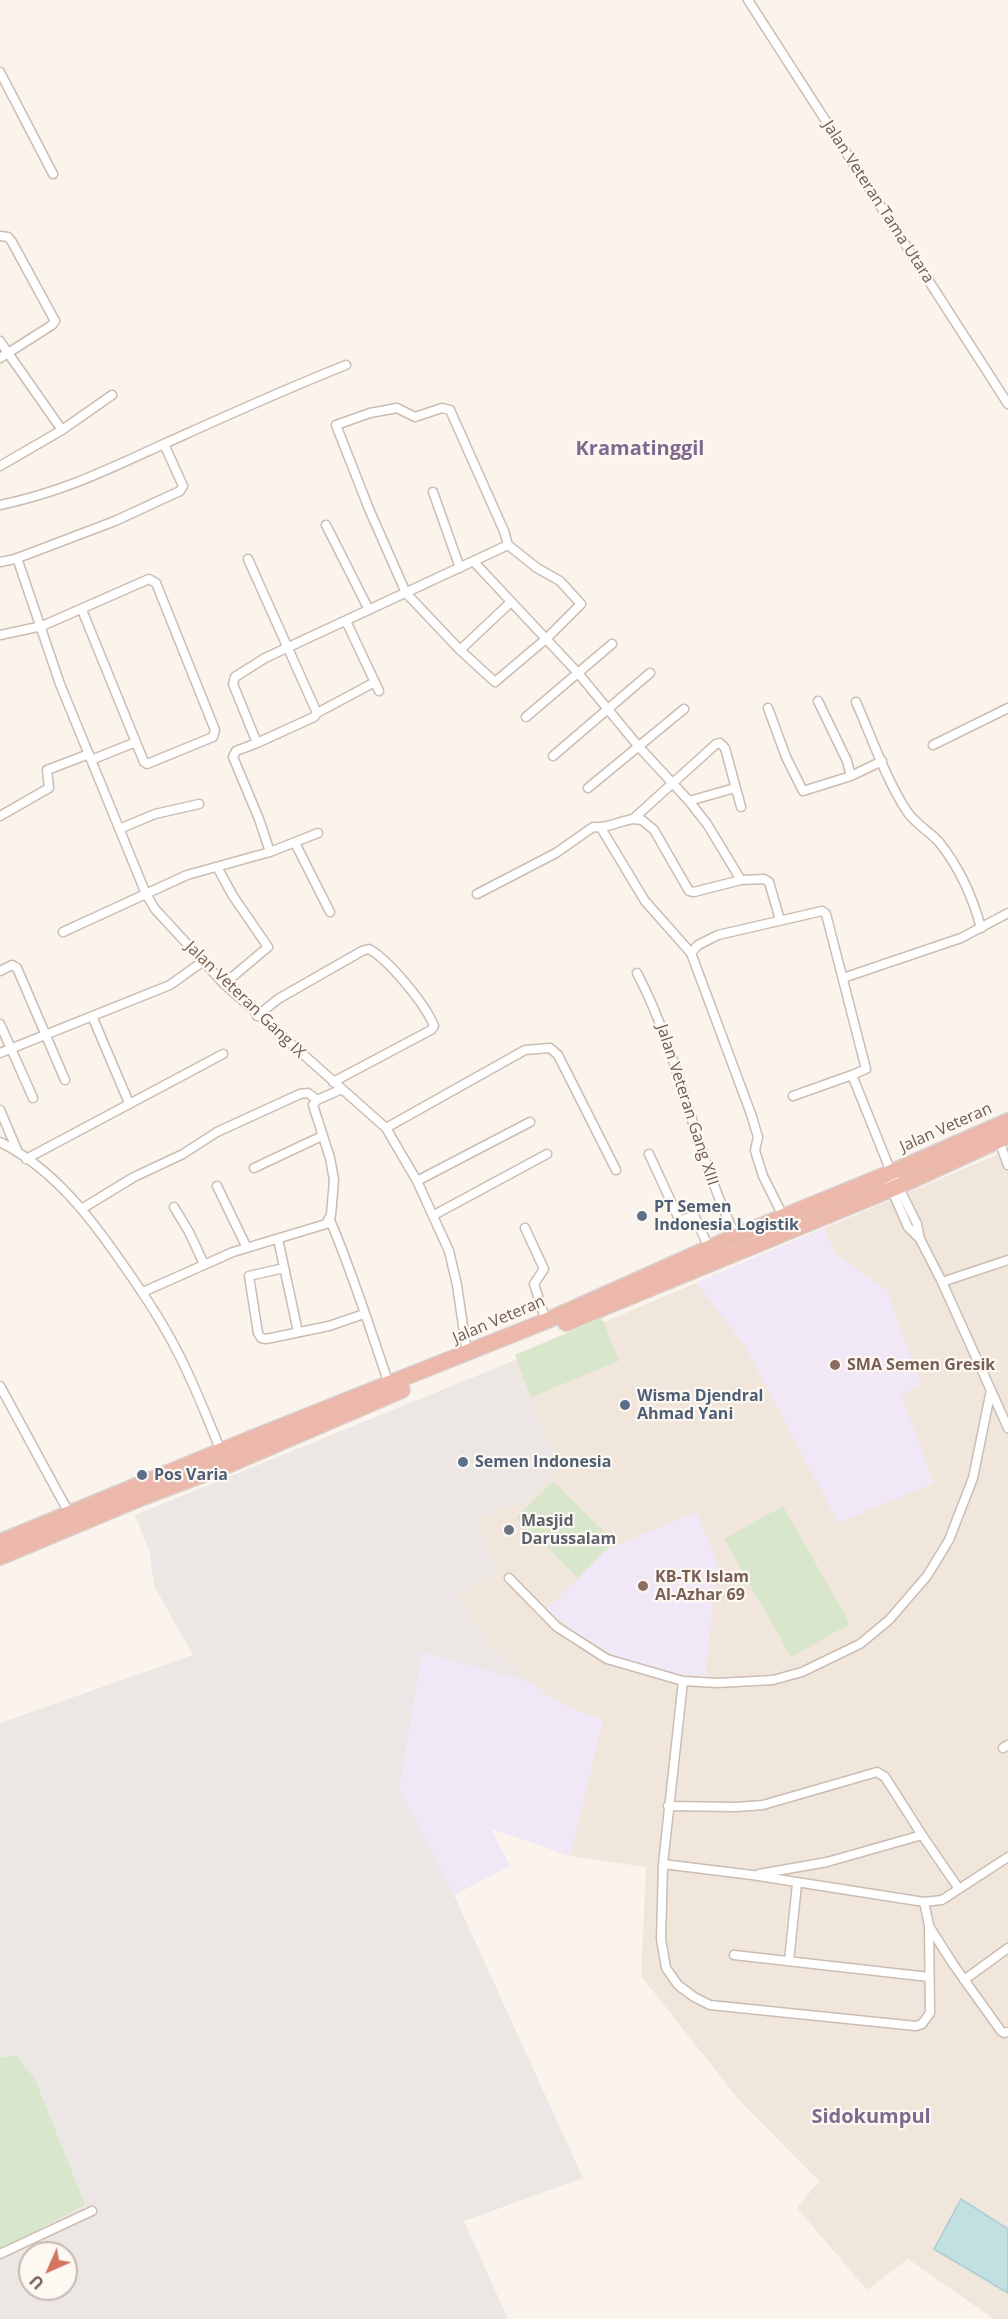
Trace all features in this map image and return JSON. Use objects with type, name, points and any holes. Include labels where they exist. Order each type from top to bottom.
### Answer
[{"type":"highway","name":"Jalan Veteran","points":[[0,1557],[141,1491],[446,1371],[891,1180],[1008,1121]]},
{"type":"highway","name":"Jalan Veteran","points":[[198,1469],[221,1451],[546,1321],[736,1236],[1003,1138]]},
{"type":"highway","name":"Jalan Veteran","points":[[0,1542],[69,1513],[141,1491]]},
{"type":"street","name":"Jalan Veteran Tama Utara","points":[[748,0],[1008,404]]},
{"type":"street","points":[[0,72],[53,174]]},
{"type":"street","points":[[0,236],[8,237],[12,242],[55,321],[4,356]]},
{"type":"street","points":[[0,341],[4,356],[62,430]]},
{"type":"street","points":[[0,505],[53,492],[95,477],[298,384],[346,365]]},
{"type":"street","points":[[0,466],[62,430],[112,395]]},
{"type":"street","points":[[397,408],[415,417],[442,408],[450,410],[500,521],[508,545],[537,568],[560,581],[581,604],[547,638],[495,682],[460,650],[406,593],[336,429],[339,423],[370,413],[397,408]]},
{"type":"street","points":[[0,562],[17,558],[115,521],[180,491],[183,486],[164,444]]},
{"type":"street","points":[[433,492],[460,568]]},
{"type":"street","points":[[326,525],[369,610]]},
{"type":"street","points":[[257,743],[233,680],[248,668],[508,545]]},
{"type":"street","name":"Jalan Veteran Gang IX","points":[[17,558],[60,684],[146,894],[155,909],[224,984],[386,1128],[434,1215],[453,1266],[467,1353]]},
{"type":"street","points":[[248,559],[317,713]]},
{"type":"street","points":[[474,562],[547,638],[639,747],[674,783],[707,824],[741,880]]},
{"type":"street","points":[[0,635],[42,626],[149,579],[154,581],[215,730],[213,737],[147,764],[141,757],[82,609]]},
{"type":"street","points":[[460,650],[511,602]]},
{"type":"street","points":[[346,621],[379,691]]},
{"type":"street","points":[[526,717],[612,644]]},
{"type":"street","points":[[553,756],[650,673]]},
{"type":"street","points":[[270,852],[233,757],[236,751],[314,717],[317,713],[375,682]]},
{"type":"street","points":[[818,701],[847,760],[851,776]]},
{"type":"street","points":[[856,702],[894,789],[910,816],[939,842],[963,880],[974,904],[981,928]]},
{"type":"street","points":[[768,708],[786,757],[803,791],[851,776],[882,761]]},
{"type":"street","points":[[933,745],[1008,708]]},
{"type":"street","points":[[588,788],[684,709]]},
{"type":"street","points":[[0,816],[49,788],[47,770],[136,742]]},
{"type":"street","points":[[633,819],[710,749],[720,743],[725,748],[741,807]]},
{"type":"street","points":[[689,801],[735,788]]},
{"type":"street","points":[[119,829],[155,814],[199,804]]},
{"type":"street","points":[[477,894],[556,853],[593,827],[601,828],[633,819],[642,820],[654,830],[689,891],[694,892],[741,880],[766,879],[780,920]]},
{"type":"street","points":[[601,828],[645,901],[691,953],[747,1102],[758,1137],[754,1150],[784,1218]]},
{"type":"street","points":[[63,932],[187,874],[270,852],[318,833]]},
{"type":"street","points":[[295,843],[330,912]]},
{"type":"street","points":[[217,867],[233,896],[268,947],[224,984]]},
{"type":"street","points":[[691,953],[698,945],[718,934],[740,931],[822,911],[826,914],[866,1069],[793,1096]]},
{"type":"street","points":[[843,978],[961,938],[1008,913]]},
{"type":"street","points":[[258,1016],[278,999],[362,951],[369,949],[376,953],[398,974],[434,1026],[431,1030],[333,1082]]},
{"type":"street","points":[[0,1053],[170,985],[202,962]]},
{"type":"street","points":[[0,971],[12,964],[17,968],[65,1080]]},
{"type":"street","name":"Jalan Veteran Gang XIII","points":[[637,973],[659,1017],[708,1170],[736,1236]]},
{"type":"street","points":[[92,1016],[129,1103]]},
{"type":"street","points":[[0,1024],[33,1098]]},
{"type":"street","points":[[386,1128],[525,1050],[550,1048],[558,1054],[616,1170]]},
{"type":"street","points":[[26,1159],[223,1054]]},
{"type":"street","points":[[852,1075],[891,1180],[917,1224],[920,1239],[1008,1428]]},
{"type":"street","points":[[342,1089],[317,1100],[313,1105],[330,1158],[334,1180],[330,1221],[350,1267],[389,1384]]},
{"type":"street","points":[[82,1208],[134,1177],[183,1154],[217,1132],[289,1098],[304,1092],[317,1100]]},
{"type":"street","points":[[0,1110],[16,1150]]},
{"type":"street","points":[[417,1181],[530,1122]]},
{"type":"street","points":[[254,1168],[322,1136]]},
{"type":"street","points":[[1003,1138],[1008,1165]]},
{"type":"street","points":[[0,1142],[16,1150],[58,1184],[82,1208],[143,1292],[178,1351],[221,1451]]},
{"type":"street","points":[[649,1154],[680,1221],[694,1215],[709,1248]]},
{"type":"street","points":[[434,1215],[547,1155]]},
{"type":"street","points":[[217,1186],[248,1248]]},
{"type":"street","points":[[174,1207],[204,1264]]},
{"type":"street","points":[[143,1292],[204,1264],[248,1248],[320,1228],[330,1221]]},
{"type":"street","points":[[525,1228],[544,1269],[534,1284],[546,1321]]},
{"type":"street","points":[[278,1239],[298,1332]]},
{"type":"street","points":[[942,1282],[1008,1260]]},
{"type":"street","points":[[284,1268],[249,1276],[258,1334],[261,1338],[267,1339],[329,1326],[364,1314]]},
{"type":"street","points":[[0,1386],[69,1513]]},
{"type":"street","points":[[509,1578],[557,1627],[607,1659],[683,1681],[717,1683],[772,1680],[802,1672],[860,1644],[889,1620],[927,1576],[949,1540],[973,1478],[991,1390]]},
{"type":"street","points":[[683,1681],[663,1864],[662,1939],[666,1968],[678,1985],[710,2006],[916,2026],[922,2024],[930,2013],[929,1925],[924,1902]]},
{"type":"street","points":[[668,1806],[736,1808],[763,1806],[877,1772],[885,1777],[959,1889]]},
{"type":"street","points":[[752,1875],[827,1862],[922,1835]]},
{"type":"street","points":[[663,1864],[752,1875],[797,1884],[924,1902],[942,1900],[1008,1857]]},
{"type":"street","points":[[789,1961],[797,1884]]},
{"type":"street","points":[[929,1925],[964,1980],[1004,2033],[1008,2032]]},
{"type":"street","points":[[964,1980],[1008,1947]]},
{"type":"street","points":[[734,1955],[929,1977]]},
{"type":"street","points":[[0,2254],[92,2211]]},
{"type":"shaded area","points":[[1008,1150],[1008,2319],[994,2319],[908,2259],[867,2290],[797,2208],[819,2181],[740,2101],[641,1976],[646,1867],[570,1856],[603,1720],[575,1710],[547,1695],[532,1683],[488,1643],[456,1595],[497,1572],[476,1521],[532,1497],[560,1469],[513,1361]]},
{"type":"shaded area","name":"SMA Semen Gresik","points":[[824,1228],[835,1253],[887,1290],[921,1385],[901,1395],[934,1483],[838,1523],[745,1346],[696,1283]]},
{"type":"shaded area","points":[[513,1361],[560,1469],[532,1497],[476,1521],[497,1572],[457,1595],[488,1643],[532,1683],[547,1695],[575,1710],[603,1720],[570,1856],[490,1828],[510,1866],[454,1895],[583,2178],[464,2221],[508,2319],[0,2319],[0,1723],[193,1655],[154,1586],[150,1553],[135,1515]]},
{"type":"shaded area","name":"KB-TK Islam Al-Azhar 69","points":[[696,1512],[718,1564],[705,1676],[671,1674],[621,1659],[577,1634],[547,1609],[608,1549]]},
{"type":"shaded area","points":[[422,1652],[532,1683],[547,1695],[575,1710],[603,1720],[570,1856],[490,1828],[510,1866],[454,1894],[399,1788]]},
{"type":"green space","points":[[602,1318],[619,1361],[531,1397],[515,1355]]},
{"type":"green space","points":[[553,1481],[614,1541],[578,1578],[516,1517]]},
{"type":"green space","points":[[783,1506],[850,1624],[791,1657],[724,1539]]},
{"type":"green space","points":[[15,2055],[35,2079],[85,2205],[0,2250],[0,2058]]},
{"type":"water","points":[[961,2199],[1008,2229],[1008,2293],[934,2249]]},
{"type":"place","name":"PT Semen Indonesia Logistik","points":[[642,1216]]},
{"type":"place","name":"SMA Semen Gresik","points":[[835,1365]]},
{"type":"place","name":"Wisma Djendral Ahmad Yani","points":[[625,1405]]},
{"type":"place","name":"Semen Indonesia","points":[[463,1462]]},
{"type":"place","name":"Pos Varia","points":[[142,1475]]},
{"type":"place","name":"Masjid Darussalam","points":[[509,1530]]},
{"type":"place","name":"KB-TK Islam Al-Azhar 69","points":[[643,1586]]},
{"type":"district","name":"Kramatinggil","points":[[640,449]]},
{"type":"district","name":"Sidokumpul","points":[[871,2117]]}]
